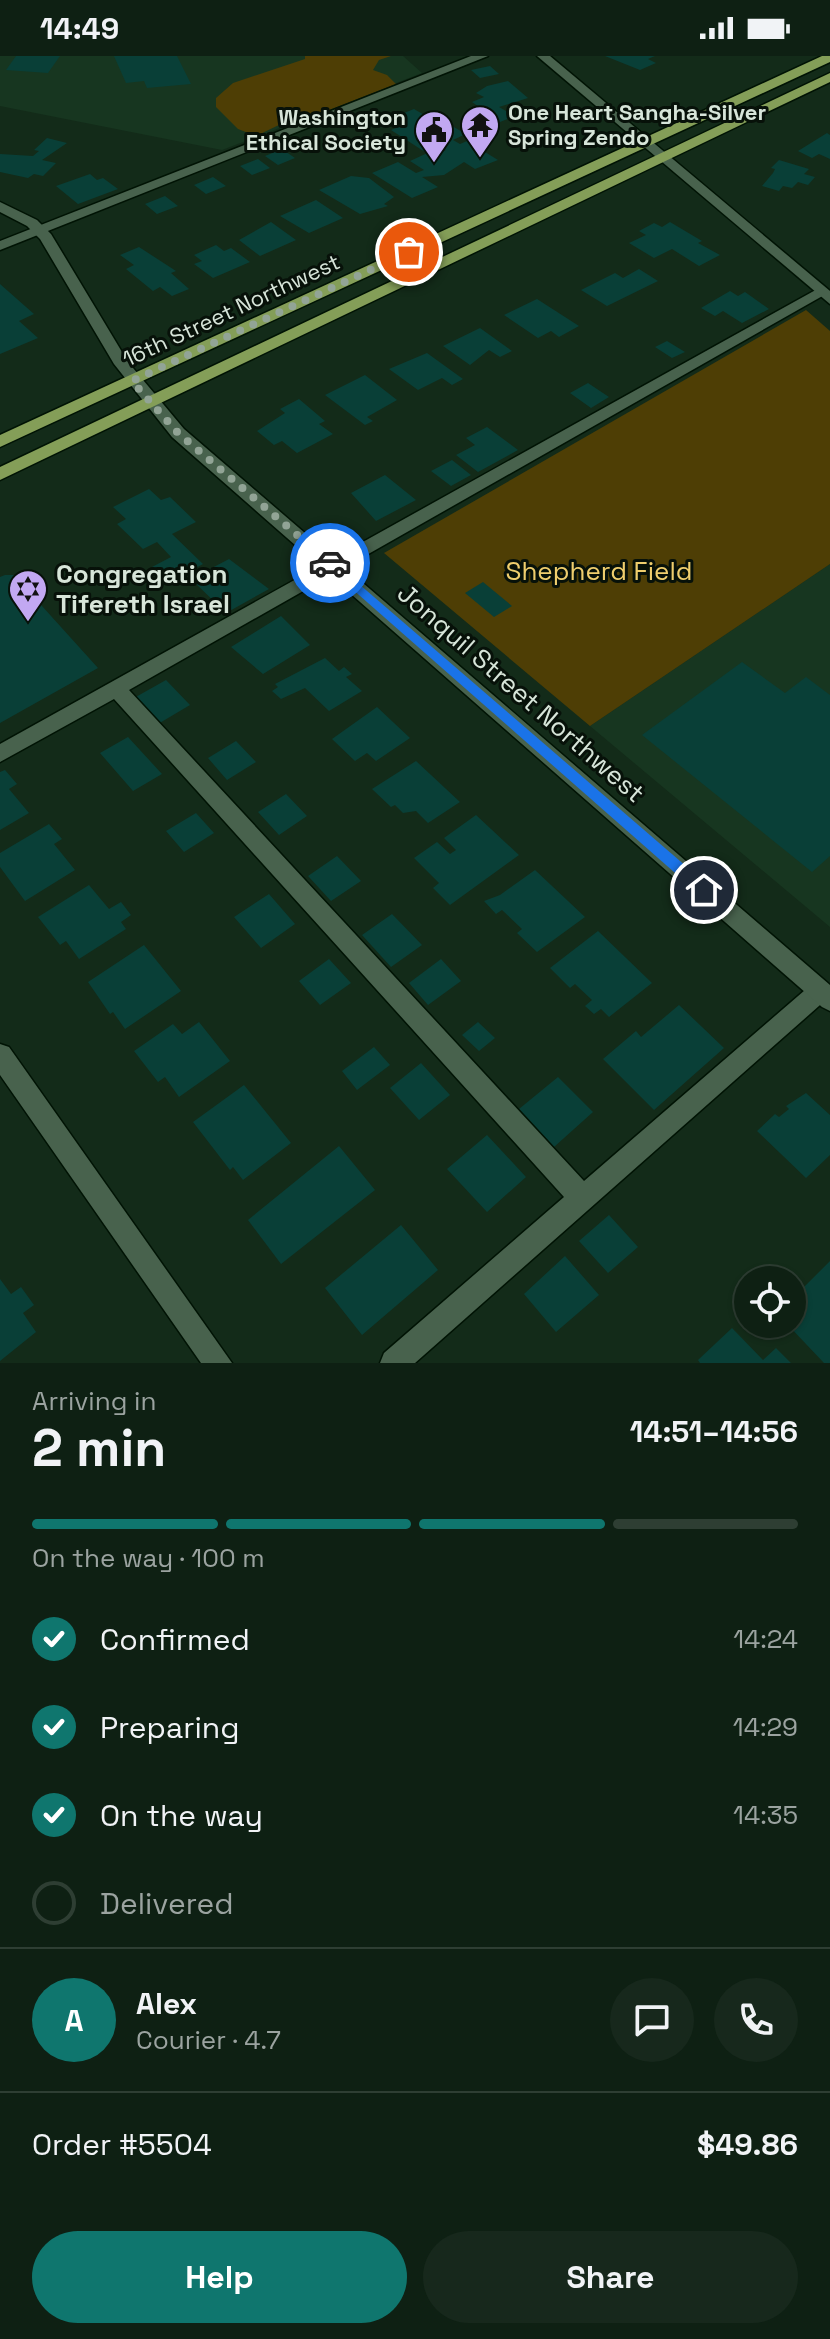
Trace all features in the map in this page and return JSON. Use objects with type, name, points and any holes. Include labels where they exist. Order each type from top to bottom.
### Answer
[{"type":"main road","name":"16th Street Northwest","points":[[0,442],[830,57]]},
{"type":"main road","name":"16th Street Northwest","points":[[0,474],[830,77]]},
{"type":"street","points":[[0,246],[482,56]]},
{"type":"street","points":[[0,754],[333,565],[825,295],[543,56]]},
{"type":"street","name":"Jonquil Street Northwest","points":[[0,206],[39,229],[132,381],[148,403],[178,433],[825,996]]},
{"type":"street","points":[[116,689],[583,1199]]},
{"type":"street","points":[[394,1363],[825,996]]},
{"type":"street","points":[[0,1055],[218,1363]]},
{"type":"shaded area","points":[[0,56],[403,56],[422,73],[222,150],[0,106]]},
{"type":"shaded area","points":[[830,564],[830,927],[590,726]]},
{"type":"green space","points":[[305,56],[391,56],[379,60],[373,70],[387,75],[396,84],[319,114],[282,119],[281,124],[256,136],[238,129],[216,107],[216,98],[233,83],[305,59]]},
{"type":"green space","name":"Shepherd Field","points":[[806,310],[830,331],[830,564],[590,726],[384,553]]},
{"type":"building","points":[[16,56],[60,56],[48,73],[6,70]]},
{"type":"building","points":[[114,56],[177,56],[191,84],[147,88],[144,81],[126,83]]},
{"type":"building","points":[[605,56],[655,56],[648,59],[656,63],[640,70]]},
{"type":"building","points":[[490,66],[499,74],[480,78],[471,70]]},
{"type":"building","points":[[508,81],[528,98],[499,107],[515,116],[500,122],[472,102],[484,97],[476,93],[487,86]]},
{"type":"building","points":[[414,109],[426,116],[431,114],[466,134],[453,140],[460,144],[467,141],[498,160],[475,169],[464,162],[444,175],[422,177],[438,187],[412,198],[372,173],[398,162],[416,173],[424,170],[410,161],[434,150],[439,153],[446,150],[438,146],[425,152],[391,130],[396,128],[384,121]]},
{"type":"building","points":[[827,133],[830,135],[830,159],[819,154],[812,158],[798,151]]},
{"type":"building","points":[[47,138],[67,143],[42,160],[56,163],[43,176],[34,174],[28,178],[0,172],[0,154],[33,156],[39,151],[34,150]]},
{"type":"building","points":[[282,149],[295,158],[278,165],[265,156]]},
{"type":"building","points":[[258,159],[270,168],[252,175],[240,166]]},
{"type":"building","points":[[779,160],[809,169],[804,174],[815,177],[808,185],[798,182],[792,188],[783,186],[779,191],[762,186]]},
{"type":"building","points":[[90,174],[97,180],[103,178],[118,189],[78,204],[56,186]]},
{"type":"building","points":[[351,176],[369,178],[394,197],[384,204],[388,206],[360,214],[319,190]]},
{"type":"building","points":[[213,177],[226,186],[206,194],[194,185]]},
{"type":"building","points":[[165,196],[178,206],[157,214],[145,204]]},
{"type":"building","points":[[316,200],[343,218],[309,233],[280,216]]},
{"type":"building","points":[[271,222],[296,240],[260,256],[239,240]]},
{"type":"building","points":[[670,222],[720,255],[699,266],[672,249],[654,258],[629,243],[646,235],[639,231],[654,223],[662,227]]},
{"type":"building","points":[[216,245],[224,251],[231,248],[250,262],[213,278],[194,264],[202,261],[194,255]]},
{"type":"building","points":[[139,247],[176,271],[171,273],[189,289],[172,296],[160,287],[153,291],[126,269],[134,265],[120,255]]},
{"type":"building","points":[[639,269],[658,281],[607,306],[581,290],[615,273],[623,278]]},
{"type":"building","points":[[0,284],[34,314],[19,321],[38,338],[0,354]]},
{"type":"building","points":[[730,291],[738,296],[745,292],[769,309],[742,323],[723,311],[715,316],[701,308]]},
{"type":"building","points":[[537,299],[579,326],[559,337],[551,331],[538,338],[504,315]]},
{"type":"building","points":[[480,328],[512,351],[500,357],[489,350],[470,365],[443,346]]},
{"type":"building","points":[[667,341],[685,352],[672,358],[655,347]]},
{"type":"building","points":[[427,353],[463,379],[452,385],[442,378],[418,390],[389,369]]},
{"type":"building","points":[[365,375],[397,400],[367,417],[373,421],[365,425],[325,395]]},
{"type":"building","points":[[588,383],[609,397],[591,408],[570,393]]},
{"type":"building","points":[[299,399],[325,421],[319,424],[333,434],[297,453],[282,441],[274,445],[257,431],[285,413],[280,409]]},
{"type":"building","points":[[487,427],[518,450],[478,472],[456,455],[475,445],[466,438]]},
{"type":"building","points":[[452,460],[471,475],[451,486],[431,471]]},
{"type":"building","points":[[385,475],[416,500],[376,521],[351,493]]},
{"type":"building","points":[[149,489],[161,500],[170,497],[196,522],[172,534],[203,564],[168,583],[152,567],[171,557],[157,542],[143,549],[117,524],[126,519],[113,507]]},
{"type":"building","points":[[229,559],[269,589],[226,613],[191,579]]},
{"type":"building","name":"Congregation Tifereth Israel","points":[[14,575],[98,668],[0,723],[0,577]]},
{"type":"building","points":[[483,582],[512,606],[494,617],[465,593]]},
{"type":"building","points":[[281,616],[310,645],[263,674],[231,647]]},
{"type":"building","points":[[325,658],[339,671],[344,667],[352,674],[346,677],[362,691],[329,711],[305,688],[281,699],[272,691],[278,687],[275,684]]},
{"type":"building","points":[[742,662],[785,693],[806,677],[830,695],[830,856],[812,872],[642,735]]},
{"type":"building","points":[[166,680],[190,705],[158,724],[134,698]]},
{"type":"building","points":[[377,707],[410,738],[376,761],[367,753],[355,761],[332,739]]},
{"type":"building","points":[[128,737],[162,774],[133,791],[100,753]]},
{"type":"building","points":[[236,741],[256,762],[227,780],[208,758]]},
{"type":"building","points":[[416,761],[460,802],[428,823],[416,811],[403,813],[395,805],[391,807],[372,789]]},
{"type":"building","points":[[5,770],[17,784],[9,789],[29,813],[0,830],[0,772]]},
{"type":"building","points":[[286,794],[307,816],[279,835],[258,812]]},
{"type":"building","points":[[196,813],[214,833],[184,852],[166,831]]},
{"type":"building","points":[[476,815],[519,855],[450,905],[433,888],[439,883],[414,858],[437,842],[450,854],[456,850],[444,838]]},
{"type":"building","points":[[49,824],[62,839],[54,844],[75,870],[25,901],[0,867],[0,853]]},
{"type":"building","points":[[337,856],[361,881],[331,901],[308,876]]},
{"type":"building","points":[[535,870],[585,917],[537,952],[517,933],[522,929],[502,910],[496,914],[484,901],[500,895]]},
{"type":"building","points":[[89,885],[109,909],[121,902],[131,915],[121,922],[126,929],[79,959],[66,941],[60,945],[38,917]]},
{"type":"building","points":[[269,894],[295,924],[261,948],[234,917]]},
{"type":"building","points":[[392,914],[422,945],[391,967],[362,935]]},
{"type":"building","points":[[598,931],[652,983],[609,1017],[601,1009],[594,1014],[585,1006],[592,1000],[575,984],[570,988],[550,968]]},
{"type":"building","points":[[144,945],[181,991],[125,1029],[113,1012],[110,1014],[88,982]]},
{"type":"building","points":[[329,959],[351,983],[320,1005],[299,981]]},
{"type":"building","points":[[441,959],[461,981],[428,1005],[409,983]]},
{"type":"building","points":[[679,1005],[724,1048],[654,1110],[603,1059],[636,1031],[641,1037]]},
{"type":"building","points":[[199,1022],[230,1061],[179,1097],[165,1077],[158,1082],[134,1051],[173,1024],[182,1034]]},
{"type":"building","points":[[478,1022],[495,1038],[479,1051],[462,1035]]},
{"type":"building","points":[[374,1047],[390,1065],[357,1090],[342,1071]]},
{"type":"building","points":[[421,1063],[450,1095],[419,1120],[390,1088]]},
{"type":"building","points":[[558,1077],[593,1112],[554,1147],[519,1109]]},
{"type":"building","points":[[244,1085],[291,1143],[243,1180],[233,1167],[230,1170],[193,1122]]},
{"type":"building","points":[[806,1093],[830,1115],[830,1155],[806,1178],[757,1131],[775,1114],[779,1117],[789,1109],[786,1106]]},
{"type":"building","points":[[487,1135],[526,1177],[487,1212],[447,1169]]},
{"type":"building","points":[[339,1146],[375,1190],[281,1264],[248,1220]]},
{"type":"building","points":[[609,1215],[638,1247],[608,1273],[579,1241]]},
{"type":"building","points":[[401,1225],[438,1270],[362,1335],[325,1288]]},
{"type":"building","points":[[565,1256],[599,1295],[556,1332],[524,1294]]},
{"type":"building","points":[[830,1261],[830,1363],[824,1363],[800,1338],[806,1338],[806,1285]]},
{"type":"building","points":[[0,1279],[11,1294],[21,1287],[34,1305],[23,1313],[36,1332],[0,1361]]},
{"type":"building","points":[[732,1328],[734,1338],[742,1338],[763,1360],[776,1348],[791,1363],[700,1363],[698,1360]]},
{"type":"way so far","points":[[330,563],[178,433],[148,403],[132,381],[409,252]]},
{"type":"place","name":"One Heart Sangha-Silver Spring Zendo","points":[[480,159]]},
{"type":"place","name":"Washington Ethical Society","points":[[434,164]]},
{"type":"place","name":"Congregation Tifereth Israel","points":[[28,623]]},
{"type":"route","points":[[330,563],[704,890]]}]
